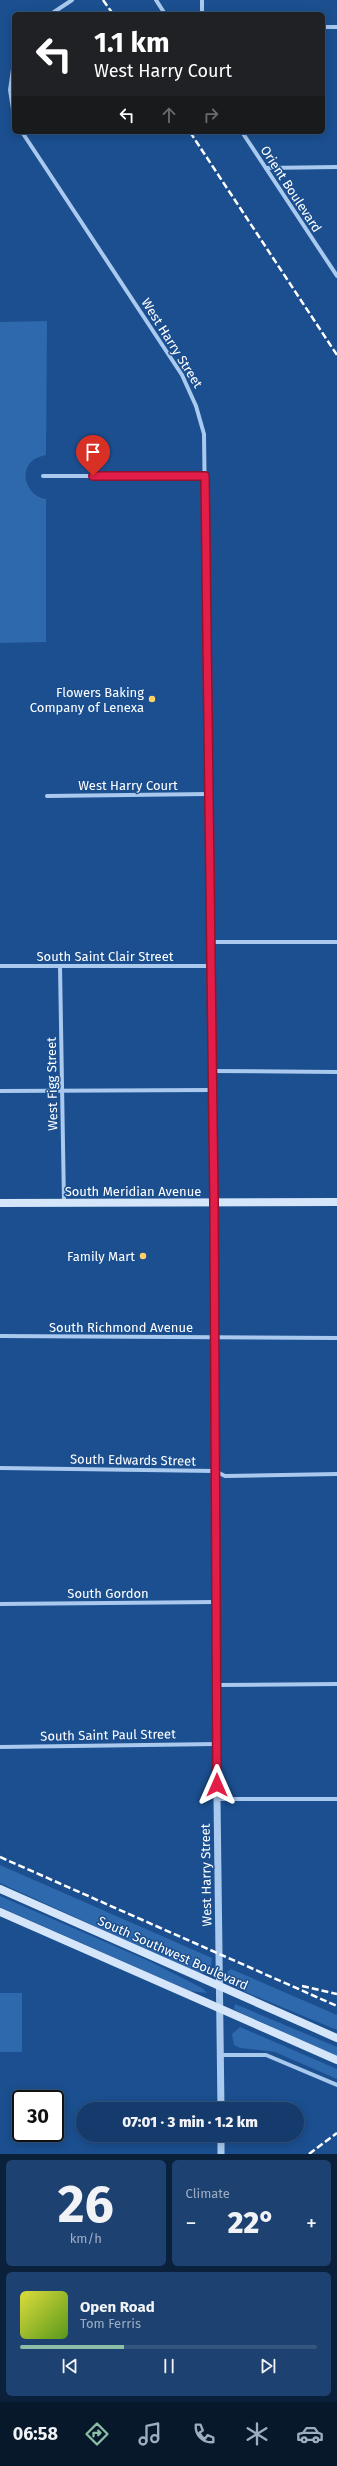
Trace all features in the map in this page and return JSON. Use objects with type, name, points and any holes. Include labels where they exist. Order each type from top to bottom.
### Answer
[{"type":"main road","name":"South Meridian Avenue","points":[[0,1203],[337,1202]]},
{"type":"main road","name":"South Southwest Boulevard","points":[[0,1889],[337,2038]]},
{"type":"main road","points":[[0,1912],[220,2010],[337,2060]]},
{"type":"street","points":[[54,12],[72,0]]},
{"type":"street","points":[[156,0],[164,12]]},
{"type":"street","points":[[202,0],[202,12]]},
{"type":"street","points":[[325,27],[337,27]]},
{"type":"street","points":[[12,76],[10,90],[12,103]]},
{"type":"street","name":"West Harry Street","points":[[23,134],[182,375],[196,406],[204,434],[214,1203],[217,1744],[221,2102]]},
{"type":"street","name":"Orient Boulevard","points":[[243,134],[337,276]]},
{"type":"street","points":[[266,168],[337,167]]},
{"type":"street","points":[[43,476],[205,476]]},
{"type":"street","name":"West Harry Court","points":[[47,796],[209,794]]},
{"type":"street","points":[[210,942],[337,942]]},
{"type":"street","name":"South Saint Clair Street","points":[[0,966],[210,966]]},
{"type":"street","name":"West Figg Street","points":[[60,966],[64,1203]]},
{"type":"street","points":[[212,1071],[337,1072]]},
{"type":"street","points":[[0,1091],[62,1092],[212,1090]]},
{"type":"street","name":"South Richmond Avenue","points":[[0,1336],[337,1338]]},
{"type":"street","name":"South Edwards Street","points":[[0,1468],[215,1471],[225,1476],[337,1474]]},
{"type":"street","name":"South Gordon","points":[[0,1604],[216,1602]]},
{"type":"street","points":[[217,1685],[337,1684]]},
{"type":"street","name":"South Saint Paul Street","points":[[0,1747],[217,1744]]},
{"type":"street","points":[[218,1799],[337,1799]]},
{"type":"street","points":[[221,2055],[266,2055],[337,2085]]},
{"type":"street","points":[[221,2142],[221,2154]]},
{"type":"shaded area","points":[[47,321],[46,455],[32,461],[26,472],[27,484],[30,490],[46,499],[46,642],[0,643],[0,322]]},
{"type":"shaded area","points":[[0,1865],[212,1958],[211,1969],[203,1973],[198,1973],[0,1883]]},
{"type":"shaded area","points":[[0,1896],[151,1962],[202,1988],[207,1993],[190,1991],[0,1907]]},
{"type":"shaded area","points":[[231,1969],[337,2015],[337,2030],[241,1990],[231,1983],[228,1978],[227,1972]]},
{"type":"shaded area","points":[[0,1993],[22,1993],[22,2052],[0,2052]]},
{"type":"shaded area","points":[[235,2004],[337,2047],[337,2056],[239,2012],[234,2009]]},
{"type":"shaded area","points":[[240,2027],[337,2069],[337,2079],[275,2052],[240,2048],[234,2045],[232,2034]]},
{"type":"railway","points":[[103,0],[112,12]]},
{"type":"railway","points":[[191,134],[337,355]]},
{"type":"railway","points":[[0,1857],[337,2006]]},
{"type":"railway","points":[[302,1986],[337,1994]]},
{"type":"railway","points":[[309,2154],[337,2133]]},
{"type":"place","name":"Flowers Baking Company of Lenexa","points":[[152,699]]},
{"type":"place","name":"Family Mart","points":[[143,1256]]},
{"type":"route","points":[[93,476],[205,476],[214,1203],[217,1785]]}]
